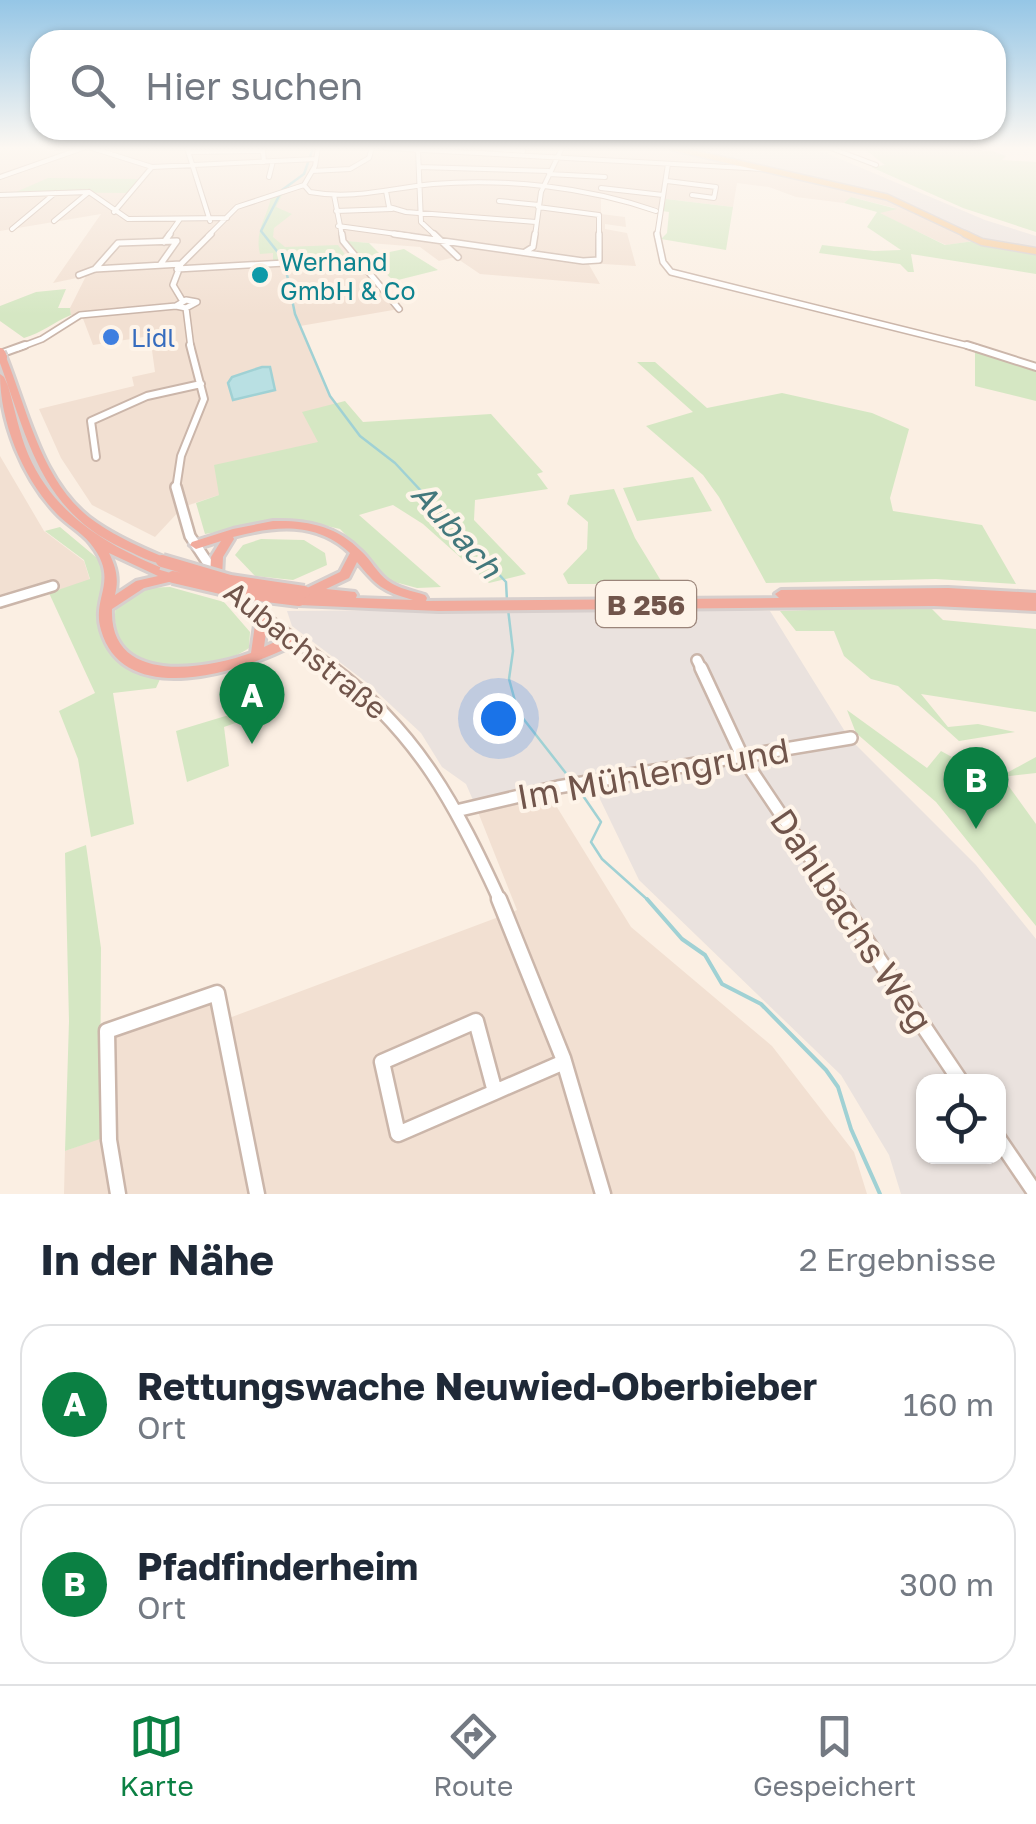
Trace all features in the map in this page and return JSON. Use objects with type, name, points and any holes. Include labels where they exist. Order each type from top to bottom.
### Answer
[{"type":"highway","name":"B 256","points":[[1,355],[34,452],[59,495],[95,527],[162,561],[230,581],[302,596],[421,598],[440,602]]},
{"type":"highway","name":"B 256","points":[[0,377],[18,440],[34,478],[56,509],[92,538],[136,562],[224,589],[440,602],[851,597],[948,592],[1036,598]]},
{"type":"highway","points":[[196,544],[270,526],[307,526],[338,537],[356,552],[378,582],[421,598]]},
{"type":"highway","points":[[196,544],[212,545],[243,531]]},
{"type":"highway","points":[[92,538],[112,569],[107,633],[112,644],[132,662],[180,673],[228,666],[290,640]]},
{"type":"highway","points":[[216,576],[217,556],[228,539]]},
{"type":"highway","points":[[302,596],[345,575],[356,552]]},
{"type":"highway","points":[[108,607],[140,584],[174,576]]},
{"type":"highway","name":"B 256","points":[[851,597],[1036,606]]},
{"type":"highway","points":[[257,652],[262,618]]},
{"type":"highway","points":[[228,666],[274,641],[290,640]]},
{"type":"main road","points":[[901,204],[982,242],[1036,251]]},
{"type":"street","points":[[12,229],[43,204]]},
{"type":"street","points":[[54,222],[75,204]]},
{"type":"street","points":[[104,204],[128,219],[227,218]]},
{"type":"street","points":[[114,212],[121,204]]},
{"type":"street","points":[[205,204],[210,234]]},
{"type":"street","points":[[179,267],[243,204]]},
{"type":"street","points":[[335,204],[338,226],[356,258],[399,309]]},
{"type":"street","points":[[387,204],[392,209]]},
{"type":"street","points":[[419,204],[419,214],[438,240],[458,256]]},
{"type":"street","points":[[338,226],[582,261],[602,256],[599,215],[520,204]]},
{"type":"street","points":[[628,204],[656,211]]},
{"type":"street","points":[[659,204],[657,244],[663,264],[681,275],[988,350],[1036,367]]},
{"type":"street","points":[[522,252],[533,247],[538,206]]},
{"type":"street","points":[[336,211],[392,209],[536,222]]},
{"type":"street","points":[[164,242],[180,218]]},
{"type":"street","points":[[95,270],[118,242],[177,242],[160,265]]},
{"type":"street","points":[[80,275],[95,270],[160,265],[356,258]]},
{"type":"street","name":"Aubachstraße","points":[[179,267],[173,285],[204,401],[180,458],[177,486],[182,517],[216,576],[262,618],[352,684],[396,723],[425,759],[456,811]]},
{"type":"street","points":[[1,355],[42,338],[80,315],[181,305]]},
{"type":"street","points":[[96,457],[91,422],[147,396],[201,384]]},
{"type":"street","points":[[0,602],[53,586]]},
{"type":"street","name":"Dahlbachs Weg","points":[[697,660],[743,758],[956,1074]]},
{"type":"street","name":"Im Mühlengrund","points":[[456,811],[558,787],[851,738]]},
{"type":"street","points":[[456,811],[508,919],[564,1062],[603,1194]]},
{"type":"street","points":[[118,1194],[109,1140],[107,1031],[217,992],[257,1194]]},
{"type":"street","points":[[495,1092],[476,1021],[382,1062],[398,1134],[495,1092],[564,1062]]},
{"type":"street","points":[[1006,1150],[1036,1194]]},
{"type":"shaded area","points":[[0,204],[601,204],[601,214],[625,217],[626,227],[605,224],[605,229],[627,233],[636,266],[588,263],[600,284],[480,274],[455,257],[439,261],[420,247],[344,241],[399,309],[300,326],[330,396],[354,427],[219,495],[183,507],[155,537],[92,505],[61,458],[39,409],[134,386],[132,377],[155,372],[150,336],[93,345],[82,316],[71,315],[70,308],[86,276],[53,283],[101,214],[0,231]]},
{"type":"shaded area","points":[[639,204],[664,204],[662,209]]},
{"type":"shaded area","points":[[878,204],[897,204],[974,241],[946,245],[878,213],[895,208]]},
{"type":"shaded area","points":[[906,204],[946,204],[1036,236],[1036,250],[979,240]]},
{"type":"shaded area","points":[[0,456],[44,531],[84,561],[90,580],[0,609]]},
{"type":"shaded area","points":[[287,611],[770,611],[849,738],[976,865],[1036,939],[1036,1194],[901,1194],[889,1155],[841,1075],[639,880],[597,793],[587,784],[476,807],[466,784],[442,767],[421,733],[366,682],[292,626]]},
{"type":"shaded area","points":[[547,791],[631,927],[772,1046],[854,1152],[867,1194],[64,1194],[65,1151],[100,1138],[99,1038],[223,996],[229,1018],[517,910],[476,807]]},
{"type":"green space","points":[[269,204],[278,204],[276,207],[292,214],[274,228],[273,237],[285,247],[338,245],[347,257],[273,261],[273,253],[260,254],[260,230]]},
{"type":"green space","points":[[664,204],[733,207],[726,250],[661,239],[667,233],[669,212],[662,211]]},
{"type":"green space","points":[[847,204],[877,204],[897,209],[880,213],[945,245],[974,241],[1036,252],[1036,274],[911,254],[914,272],[908,272],[900,264],[819,253],[822,245],[901,250],[867,227],[877,212]]},
{"type":"green space","points":[[953,204],[1036,204],[1036,232]]},
{"type":"green space","points":[[347,241],[369,243],[380,254],[404,249],[438,270],[394,281],[372,261],[360,260]]},
{"type":"green space","points":[[66,289],[58,308],[70,308],[71,315],[37,333],[24,338],[0,321],[0,306],[36,292]]},
{"type":"green space","points":[[975,350],[1036,372],[1036,401],[975,386]]},
{"type":"green space","points":[[637,362],[655,362],[707,408],[782,393],[872,413],[909,429],[890,498],[893,511],[982,525],[1016,584],[936,579],[766,583],[703,475],[646,426],[693,412]]},
{"type":"green space","points":[[345,401],[363,422],[491,414],[543,472],[537,474],[548,489],[475,500],[474,520],[526,574],[489,583],[423,524],[393,505],[359,515],[441,587],[417,588],[391,581],[340,529],[297,519],[205,534],[196,503],[219,495],[214,465],[318,442],[302,412]]},
{"type":"green space","points":[[693,477],[712,511],[637,521],[623,488]]},
{"type":"green space","points":[[614,489],[635,538],[663,584],[568,584],[563,574],[587,549],[588,522],[567,504],[570,495]]},
{"type":"green space","points":[[60,527],[103,563],[102,633],[112,654],[132,668],[161,677],[156,688],[113,693],[134,824],[91,837],[78,759],[59,711],[95,693],[49,593],[90,579],[84,560],[45,531]]},
{"type":"green space","points":[[261,539],[304,540],[325,553],[327,565],[293,580],[255,576],[235,555],[243,545]]},
{"type":"green space","points":[[170,587],[224,602],[250,632],[249,648],[208,665],[185,668],[141,660],[125,648],[116,630],[116,605],[143,588]]},
{"type":"green space","points":[[929,606],[943,620],[1036,629],[1036,712],[921,694],[948,727],[978,724],[1015,732],[959,741],[898,686],[871,679],[844,656],[834,631],[796,631],[780,611]]},
{"type":"green space","points":[[847,710],[927,768],[941,751],[994,780],[1036,757],[1036,773],[1002,777],[1036,824],[1036,926],[936,802],[856,733]]},
{"type":"green space","points":[[242,711],[244,720],[224,727],[229,766],[187,782],[176,731]]},
{"type":"green space","points":[[86,845],[101,948],[100,1139],[65,1151],[69,1021],[65,853]]},
{"type":"water","points":[[270,367],[275,390],[233,400],[228,383],[232,377]]},
{"type":"waterway","name":"Aubach","points":[[275,204],[261,231],[284,260],[295,314],[330,396],[360,436],[395,463],[506,582],[507,601]]},
{"type":"waterway","name":"Aubach","points":[[508,609],[513,651],[509,679],[518,712],[572,781]]},
{"type":"waterway","name":"Aubach","points":[[577,787],[601,822],[591,842],[602,859],[648,900]]},
{"type":"waterway","name":"Aubach","points":[[648,900],[682,939],[705,955],[722,984],[761,1004],[826,1070],[838,1087],[851,1129],[880,1194]]},
{"type":"place","name":"Werhand GmbH & Co","points":[[260,275]]},
{"type":"place","name":"Lidl","points":[[111,337]]},
{"type":"place","name":"Rettungswache Neuwied-Oberbieber","points":[[252,744]]},
{"type":"place","name":"Pfadfinderheim","points":[[976,829]]}]
